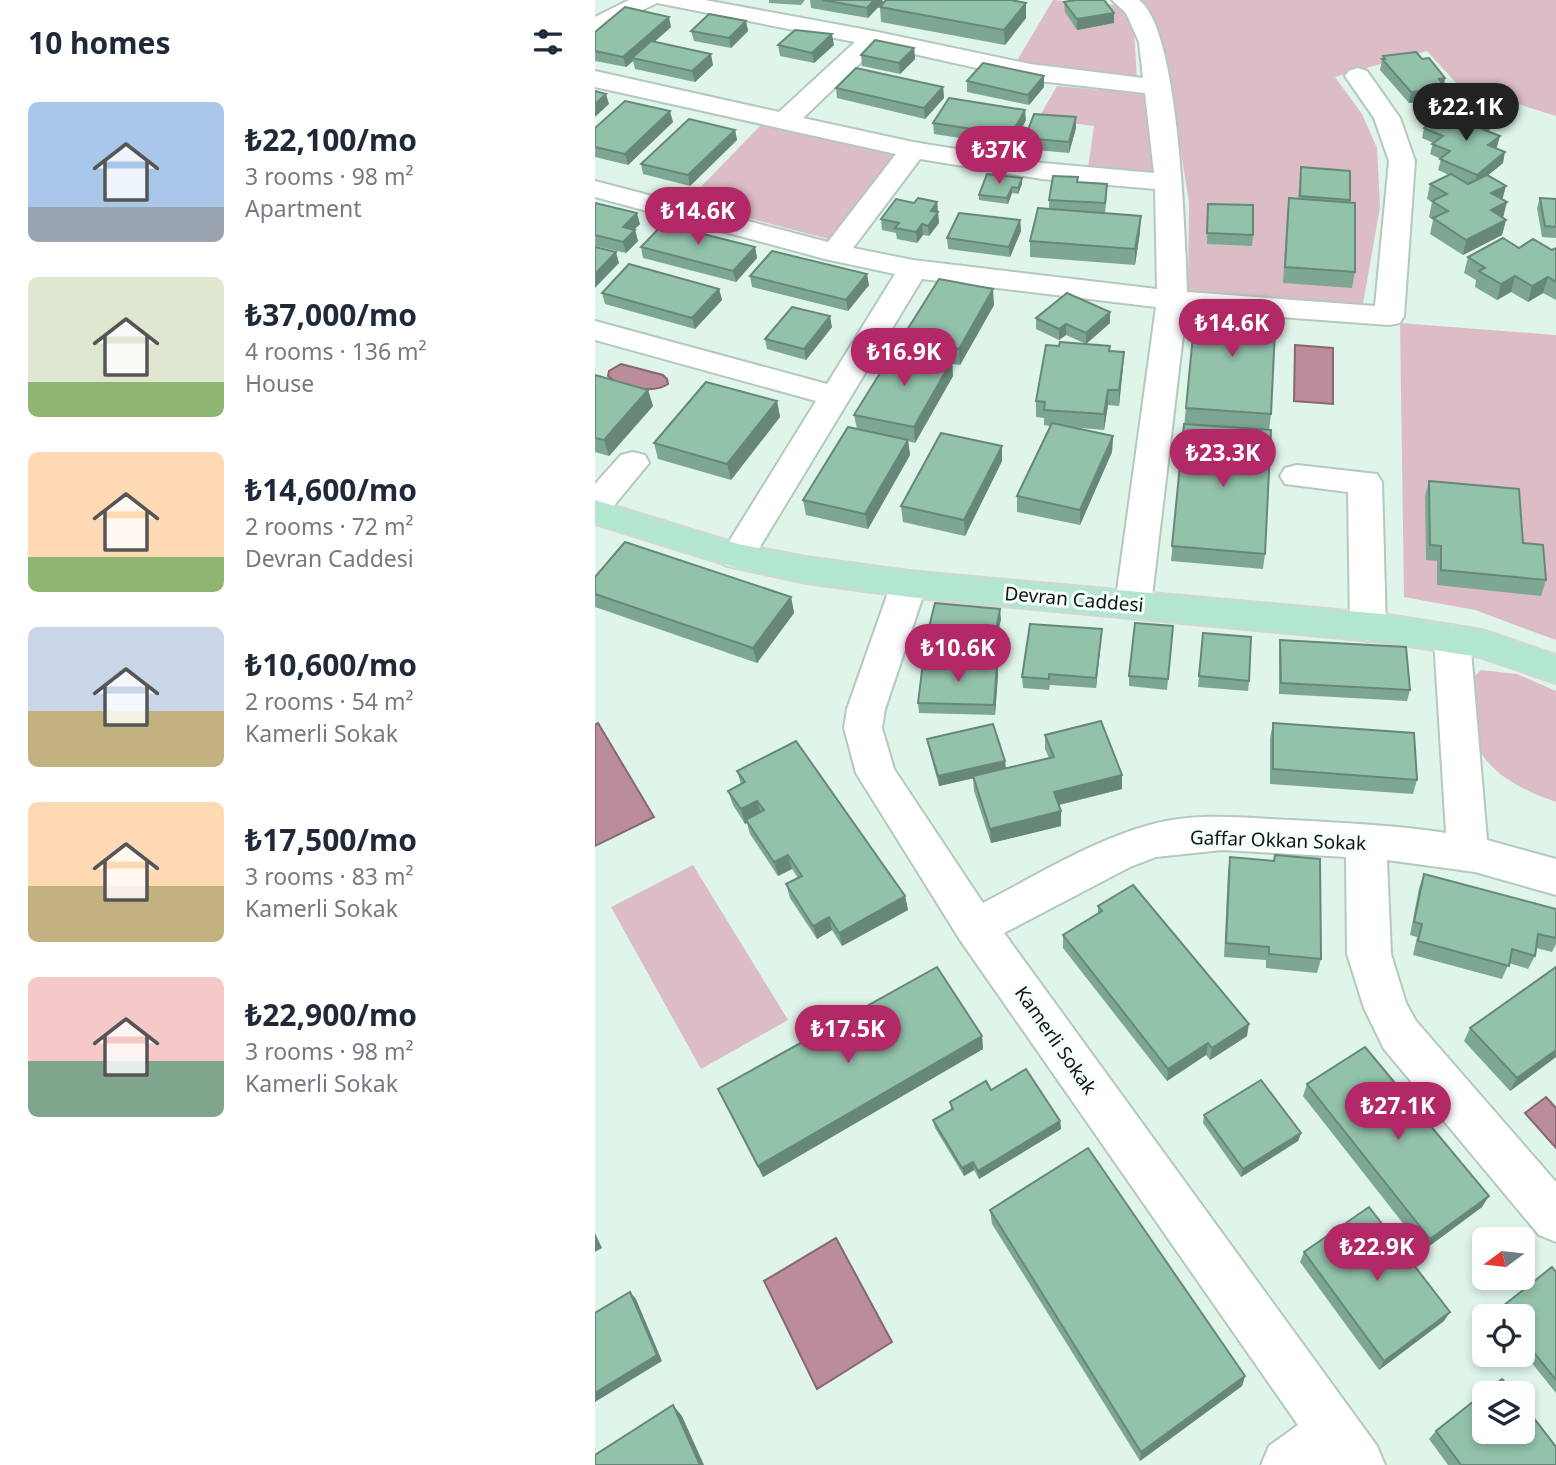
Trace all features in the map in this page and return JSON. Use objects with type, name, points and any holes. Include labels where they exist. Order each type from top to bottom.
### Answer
[{"type":"main road","name":"Devran Caddesi","points":[[595,512],[737,556],[806,570],[909,584],[1369,627],[1482,644],[1556,669]]},
{"type":"street","points":[[595,26],[646,0]]},
{"type":"street","points":[[666,0],[873,38],[1030,72],[1157,87]]},
{"type":"street","points":[[1124,0],[1136,9],[1151,42],[1169,182],[1172,300],[1133,605]]},
{"type":"street","points":[[784,122],[873,38]]},
{"type":"street","points":[[595,189],[835,253],[913,269],[1172,300],[1389,316],[1402,161],[1387,118],[1358,76]]},
{"type":"street","points":[[595,79],[913,150],[1042,171],[1169,182]]},
{"type":"street","points":[[835,253],[913,150]]},
{"type":"street","points":[[737,556],[913,269]]},
{"type":"street","points":[[595,330],[834,396]]},
{"type":"street","points":[[595,506],[633,463]]},
{"type":"street","points":[[1297,477],[1365,482],[1369,627]]},
{"type":"street","name":"Kamerli Sokak","points":[[909,584],[866,709],[863,728],[866,746],[876,773],[975,927],[1346,1448]]},
{"type":"street","points":[[1452,639],[1468,852]]},
{"type":"street","name":"Gaffar Okkan Sokak","points":[[975,927],[1116,855],[1153,841],[1186,835],[1223,833],[1468,852],[1530,867],[1556,877]]},
{"type":"street","points":[[1366,843],[1369,954],[1386,1008],[1400,1035],[1423,1065],[1556,1218]]},
{"type":"street","points":[[1289,1465],[1346,1448]]},
{"type":"shaded area","points":[[1053,0],[1118,5],[1131,18],[1134,28],[1137,80],[1015,64]]},
{"type":"shaded area","points":[[1140,0],[1556,0],[1556,116],[1458,85],[1427,51],[1335,77],[1362,114],[1377,148],[1380,207],[1363,304],[1188,291],[1189,202],[1170,84],[1157,25]]},
{"type":"shaded area","points":[[1057,86],[1147,94],[1153,173],[1088,168],[1094,126],[1038,119]]},
{"type":"shaded area","points":[[761,125],[896,156],[832,240],[686,202]]},
{"type":"shaded area","points":[[1400,323],[1556,335],[1556,640],[1475,610],[1404,597]]},
{"type":"shaded area","points":[[1295,345],[1333,348],[1333,404],[1294,401]]},
{"type":"shaded area","points":[[621,364],[663,375],[668,384],[646,389],[620,384],[608,376],[609,371]]},
{"type":"shaded area","points":[[1481,670],[1517,674],[1556,691],[1556,802],[1515,784],[1491,766],[1482,755],[1468,715],[1468,682]]},
{"type":"shaded area","points":[[598,723],[654,817],[595,846],[595,725]]},
{"type":"shaded area","points":[[693,865],[788,1020],[701,1069],[611,907]]},
{"type":"shaded area","points":[[1546,1097],[1556,1108],[1556,1148],[1525,1113]]},
{"type":"shaded area","points":[[836,1238],[892,1342],[817,1389],[764,1281]]},
{"type":"building","points":[[823,0],[874,0],[867,8]]},
{"type":"building","points":[[886,0],[1011,0],[1026,3],[1004,30],[880,7]]},
{"type":"building","points":[[1104,0],[1114,13],[1077,19],[1064,2]]},
{"type":"building","points":[[625,7],[669,17],[623,57],[595,51],[595,32]]},
{"type":"building","points":[[709,14],[746,21],[729,38],[691,31]]},
{"type":"building","points":[[795,30],[832,34],[812,53],[778,45]]},
{"type":"building","points":[[875,40],[914,48],[899,63],[861,55]]},
{"type":"building","points":[[651,41],[711,54],[692,71],[632,58]]},
{"type":"building","points":[[1416,52],[1422,59],[1429,58],[1445,78],[1439,79],[1445,88],[1411,92],[1382,59],[1385,59],[1383,56]]},
{"type":"building","points":[[983,63],[1044,76],[1028,95],[967,81]]},
{"type":"building","points":[[856,68],[943,87],[924,108],[836,88]]},
{"type":"building","points":[[595,91],[606,94],[595,104]]},
{"type":"building","points":[[949,98],[1025,110],[1011,135],[933,123]]},
{"type":"building","points":[[625,101],[670,111],[625,154],[595,147],[595,128]]},
{"type":"building","points":[[1472,113],[1492,121],[1482,129],[1500,136],[1488,145],[1505,152],[1477,175],[1440,159],[1450,151],[1432,144],[1443,136],[1424,128],[1439,116],[1457,124]]},
{"type":"building","points":[[1034,114],[1076,117],[1069,142],[1025,138]]},
{"type":"building","points":[[689,119],[735,130],[688,175],[641,164]]},
{"type":"building","points":[[1301,167],[1350,171],[1350,200],[1300,196]]},
{"type":"building","points":[[987,174],[1022,178],[1018,188],[1012,187],[1007,198],[979,195]]},
{"type":"building","points":[[1451,174],[1468,184],[1487,175],[1506,186],[1491,193],[1507,202],[1491,210],[1506,220],[1466,240],[1433,218],[1448,211],[1432,201],[1447,194],[1430,184]]},
{"type":"building","points":[[1053,176],[1078,177],[1077,182],[1107,184],[1105,203],[1049,200]]},
{"type":"building","points":[[918,198],[937,202],[931,211],[938,212],[928,226],[922,224],[916,232],[895,228],[899,223],[881,219],[896,199],[914,203]]},
{"type":"building","points":[[1289,198],[1355,203],[1355,272],[1285,267]]},
{"type":"building","points":[[1540,198],[1556,199],[1556,227],[1545,226]]},
{"type":"building","points":[[595,203],[637,213],[623,227],[635,230],[623,242],[595,235]]},
{"type":"building","points":[[1208,204],[1253,205],[1253,235],[1207,233]]},
{"type":"building","points":[[1038,208],[1141,216],[1135,249],[1030,241]]},
{"type":"building","points":[[959,213],[1020,220],[1009,247],[947,238]]},
{"type":"building","points":[[663,224],[755,247],[733,271],[641,247]]},
{"type":"building","points":[[1503,238],[1519,248],[1533,239],[1552,250],[1556,248],[1556,282],[1548,277],[1532,286],[1515,276],[1501,284],[1479,271],[1485,268],[1468,257]]},
{"type":"building","points":[[595,247],[616,252],[595,274]]},
{"type":"building","points":[[772,251],[867,274],[846,300],[750,276]]},
{"type":"building","points":[[629,264],[719,289],[692,318],[602,293]]},
{"type":"building","points":[[939,279],[993,289],[959,349],[902,338]]},
{"type":"building","points":[[1067,293],[1110,312],[1086,333],[1066,324],[1059,329],[1036,318]]},
{"type":"building","points":[[1196,304],[1276,309],[1271,414],[1186,408]]},
{"type":"building","points":[[792,307],[830,316],[804,349],[765,339]]},
{"type":"building","points":[[1060,342],[1110,346],[1109,351],[1124,352],[1119,390],[1108,390],[1104,414],[1044,410],[1045,402],[1036,401],[1046,345],[1059,346]]},
{"type":"building","points":[[895,349],[952,360],[914,427],[854,415]]},
{"type":"building","points":[[595,375],[648,390],[604,440],[595,438]]},
{"type":"building","points":[[706,382],[777,401],[727,464],[654,443]]},
{"type":"building","points":[[1052,423],[1113,436],[1080,510],[1017,496]]},
{"type":"building","points":[[1184,424],[1271,430],[1265,554],[1172,546]]},
{"type":"building","points":[[848,427],[908,440],[865,514],[803,500]]},
{"type":"building","points":[[941,433],[1002,446],[964,520],[901,506]]},
{"type":"building","points":[[1429,481],[1519,489],[1523,543],[1543,545],[1546,580],[1441,570],[1441,546],[1430,545]]},
{"type":"building","points":[[625,542],[791,597],[753,648],[595,594],[595,577]]},
{"type":"building","points":[[935,603],[1000,609],[993,645],[926,639]]},
{"type":"building","points":[[1135,623],[1173,626],[1168,679],[1129,676]]},
{"type":"building","points":[[1030,624],[1102,629],[1096,678],[1049,674],[1049,679],[1022,677]]},
{"type":"building","points":[[1203,633],[1251,637],[1249,681],[1199,676]]},
{"type":"building","points":[[1280,640],[1406,647],[1410,690],[1281,683]]},
{"type":"building","points":[[923,663],[997,665],[994,705],[918,703]]},
{"type":"building","points":[[1101,721],[1122,775],[1054,792],[1061,811],[990,829],[973,776],[1054,757],[1045,735]]},
{"type":"building","points":[[1273,723],[1414,733],[1417,780],[1273,769]]},
{"type":"building","points":[[993,724],[1005,761],[938,776],[927,739]]},
{"type":"building","points":[[796,741],[905,896],[839,933],[829,917],[813,926],[786,884],[802,876],[788,855],[774,862],[746,820],[764,810],[757,801],[741,809],[728,791],[745,782],[737,771]]},
{"type":"building","points":[[1275,855],[1320,859],[1321,959],[1269,954],[1269,947],[1226,943],[1230,857],[1274,861]]},
{"type":"building","points":[[1424,874],[1556,909],[1556,938],[1538,934],[1535,956],[1512,949],[1509,966],[1418,941],[1422,924],[1414,922]]},
{"type":"building","points":[[1133,885],[1249,1024],[1212,1048],[1208,1043],[1168,1069],[1063,935],[1102,911],[1098,906]]},
{"type":"building","points":[[937,967],[982,1036],[758,1166],[718,1089]]},
{"type":"building","points":[[1556,967],[1556,1050],[1517,1078],[1470,1028]]},
{"type":"building","points":[[1365,1047],[1489,1196],[1430,1239],[1307,1084]]},
{"type":"building","points":[[1026,1069],[1060,1121],[978,1171],[973,1162],[962,1168],[933,1120],[953,1109],[950,1102],[986,1081],[991,1090]]},
{"type":"building","points":[[1261,1080],[1301,1133],[1243,1169],[1204,1115]]},
{"type":"building","points":[[1088,1148],[1245,1376],[1141,1452],[990,1210]]},
{"type":"building","points":[[1369,1207],[1450,1312],[1384,1361],[1304,1252]]},
{"type":"building","points":[[1552,1267],[1556,1272],[1556,1380],[1535,1354],[1535,1304],[1506,1304],[1523,1290],[1535,1290],[1535,1281]]},
{"type":"building","points":[[630,1292],[657,1355],[595,1393],[595,1313]]},
{"type":"building","points":[[1472,1402],[1472,1444],[1535,1444],[1535,1420],[1556,1447],[1556,1465],[1461,1465],[1436,1431]]},
{"type":"building","points":[[673,1405],[700,1465],[595,1465],[595,1455]]}]
